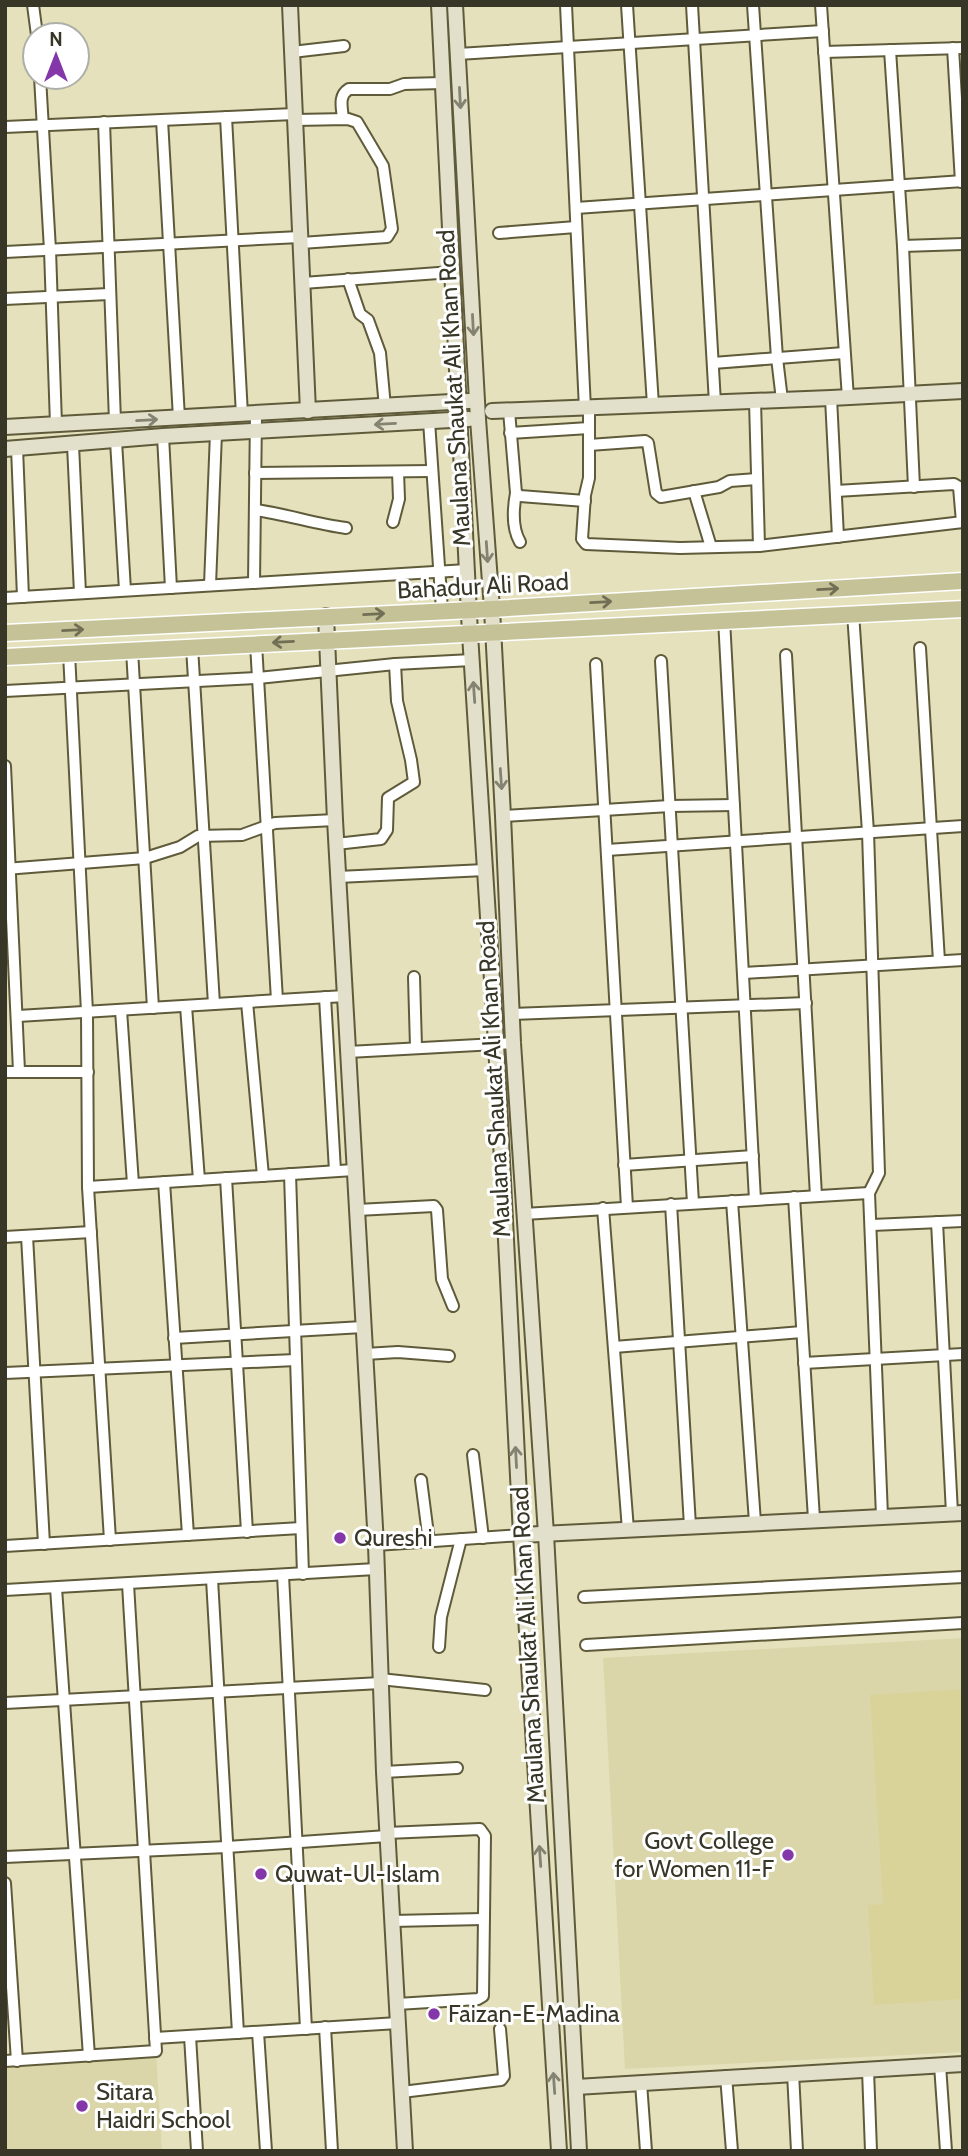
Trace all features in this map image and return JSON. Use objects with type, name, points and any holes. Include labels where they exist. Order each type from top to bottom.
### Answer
[{"type":"main road","points":[[290,5],[308,411]]},
{"type":"main road","name":"Maulana Shaukat Ali Khan Road","points":[[439,5],[470,634],[559,2151]]},
{"type":"main road","name":"Maulana Shaukat Ali Khan Road","points":[[455,5],[478,419],[492,609],[513,1043],[546,1534],[579,2151]]},
{"type":"main road","points":[[492,411],[848,398],[963,391]]},
{"type":"main road","points":[[5,427],[477,401]]},
{"type":"main road","points":[[11,449],[163,436],[478,419]]},
{"type":"main road","name":"Bahadur Ali Road","points":[[5,633],[492,609],[963,581]]},
{"type":"main road","name":"Bahadur Ali Road","points":[[5,657],[963,609]]},
{"type":"main road","points":[[326,616],[376,1545],[387,1835],[405,2151]]},
{"type":"main road","points":[[521,1535],[957,1513]]},
{"type":"main road","points":[[576,2087],[963,2064]]},
{"type":"street","points":[[565,5],[589,428],[589,478],[584,501],[582,539],[586,544],[759,546],[962,522],[957,485],[836,491]]},
{"type":"street","points":[[627,5],[653,405]]},
{"type":"street","points":[[692,5],[715,403]]},
{"type":"street","points":[[753,5],[782,400]]},
{"type":"street","points":[[821,5],[848,398]]},
{"type":"street","points":[[458,54],[822,31]]},
{"type":"street","points":[[292,52],[344,46]]},
{"type":"street","points":[[576,208],[962,181],[958,48],[824,52]]},
{"type":"street","points":[[890,50],[903,246],[914,487]]},
{"type":"street","points":[[343,119],[341,99],[349,89],[390,89],[404,84],[443,83]]},
{"type":"street","points":[[41,91],[56,424]]},
{"type":"street","points":[[226,117],[233,241],[249,414],[256,431],[254,583]]},
{"type":"street","points":[[5,127],[226,117],[354,120],[383,166],[392,229],[387,237],[5,252]]},
{"type":"street","points":[[162,120],[179,418]]},
{"type":"street","points":[[104,122],[115,421]]},
{"type":"street","points":[[499,233],[576,227]]},
{"type":"street","points":[[903,246],[963,244]]},
{"type":"street","points":[[303,283],[452,272]]},
{"type":"street","points":[[348,279],[360,314],[368,320],[380,353],[385,407]]},
{"type":"street","points":[[5,299],[109,294]]},
{"type":"street","points":[[713,363],[845,353]]},
{"type":"street","points":[[831,398],[838,537]]},
{"type":"street","points":[[477,401],[492,411],[478,419]]},
{"type":"street","points":[[755,401],[759,546]]},
{"type":"street","points":[[509,411],[516,493],[514,520],[516,536],[520,542]]},
{"type":"street","points":[[429,421],[442,610]]},
{"type":"street","points":[[510,433],[589,428]]},
{"type":"street","points":[[210,585],[216,433]]},
{"type":"street","points":[[163,436],[171,588]]},
{"type":"street","points":[[589,445],[645,440],[648,443],[658,496],[719,487],[730,481],[757,479]]},
{"type":"street","points":[[116,441],[125,590]]},
{"type":"street","points":[[73,445],[80,593]]},
{"type":"street","points":[[11,449],[23,597]]},
{"type":"street","points":[[255,473],[432,471]]},
{"type":"street","points":[[393,522],[398,499],[398,472]]},
{"type":"street","points":[[694,491],[710,547]]},
{"type":"street","points":[[516,493],[520,496],[584,501]]},
{"type":"street","points":[[255,510],[346,528]]},
{"type":"street","points":[[5,598],[467,570]]},
{"type":"street","points":[[852,613],[868,832],[879,1173],[869,1193],[882,1516]]},
{"type":"street","points":[[724,619],[755,1200]]},
{"type":"street","points":[[256,644],[277,1000]]},
{"type":"street","points":[[192,647],[214,1004]]},
{"type":"street","points":[[920,648],[939,961]]},
{"type":"street","points":[[132,650],[153,1008]]},
{"type":"street","points":[[69,653],[87,1012],[88,1186],[110,1540]]},
{"type":"street","points":[[786,655],[816,1196]]},
{"type":"street","points":[[5,691],[258,678],[396,664],[472,660]]},
{"type":"street","points":[[660,661],[693,1203]]},
{"type":"street","points":[[337,844],[381,839],[387,830],[388,798],[414,782],[397,701],[396,664]]},
{"type":"street","points":[[596,664],[626,1207]]},
{"type":"street","points":[[5,766],[19,1071]]},
{"type":"street","points":[[503,816],[670,806],[734,806]]},
{"type":"street","points":[[8,869],[145,858],[180,847],[192,838],[203,835],[242,835],[266,825],[335,820]]},
{"type":"street","points":[[607,850],[737,839],[963,826]]},
{"type":"street","points":[[338,877],[485,870]]},
{"type":"street","points":[[744,973],[963,960]]},
{"type":"street","points":[[414,977],[416,1047]]},
{"type":"street","points":[[18,1016],[345,996]]},
{"type":"street","points":[[325,998],[335,1171]]},
{"type":"street","points":[[247,1002],[263,1176]]},
{"type":"street","points":[[512,1014],[806,1003]]},
{"type":"street","points":[[186,1006],[199,1180]]},
{"type":"street","points":[[121,1010],[133,1184]]},
{"type":"street","points":[[348,1052],[513,1043]]},
{"type":"street","points":[[5,1072],[88,1072]]},
{"type":"street","points":[[624,1165],[753,1156]]},
{"type":"street","points":[[88,1186],[354,1170]]},
{"type":"street","points":[[290,1174],[303,1574]]},
{"type":"street","points":[[226,1178],[247,1532]]},
{"type":"street","points":[[164,1182],[188,1535]]},
{"type":"street","points":[[524,1214],[869,1193]]},
{"type":"street","points":[[793,1197],[814,1519]]},
{"type":"street","points":[[732,1201],[755,1522]]},
{"type":"street","points":[[671,1204],[690,1526]]},
{"type":"street","points":[[357,1210],[434,1206],[437,1210],[442,1279],[453,1306]]},
{"type":"street","points":[[603,1208],[628,1530]]},
{"type":"street","points":[[872,1225],[963,1221]]},
{"type":"street","points":[[937,1222],[944,1355],[957,1513]]},
{"type":"street","points":[[5,1237],[91,1232]]},
{"type":"street","points":[[27,1236],[44,1544]]},
{"type":"street","points":[[174,1338],[363,1327]]},
{"type":"street","points":[[614,1347],[802,1332]]},
{"type":"street","points":[[365,1354],[398,1352],[449,1356]]},
{"type":"street","points":[[804,1363],[963,1354]]},
{"type":"street","points":[[5,1373],[296,1360]]},
{"type":"street","points":[[473,1455],[483,1538]]},
{"type":"street","points":[[421,1480],[429,1542]]},
{"type":"street","points":[[5,1546],[301,1528]]},
{"type":"street","points":[[376,1545],[521,1535]]},
{"type":"street","points":[[439,1647],[441,1617],[461,1539]]},
{"type":"street","points":[[5,1590],[376,1569]]},
{"type":"street","points":[[284,1575],[287,1688],[306,2029]]},
{"type":"street","points":[[584,1597],[963,1577]]},
{"type":"street","points":[[212,1578],[238,2033]]},
{"type":"street","points":[[5,2061],[156,2051],[128,1584]]},
{"type":"street","points":[[56,1588],[89,2056]]},
{"type":"street","points":[[586,1645],[963,1623]]},
{"type":"street","points":[[5,1703],[381,1681],[485,1690]]},
{"type":"street","points":[[384,1772],[457,1768]]},
{"type":"street","points":[[5,1857],[227,1847],[482,1830],[485,1836],[481,1998],[397,2004]]},
{"type":"street","points":[[5,1882],[17,2060]]},
{"type":"street","points":[[392,1921],[483,1919]]},
{"type":"street","points":[[155,2038],[398,2023]]},
{"type":"street","points":[[325,2027],[332,2151]]},
{"type":"street","points":[[402,2092],[501,2080],[504,2076],[500,2029]]},
{"type":"street","points":[[258,2032],[266,2151]]},
{"type":"street","points":[[190,2036],[197,2151]]},
{"type":"street","points":[[940,2065],[946,2151]]},
{"type":"street","points":[[868,2070],[871,2151]]},
{"type":"street","points":[[793,2073],[797,2151]]},
{"type":"street","points":[[726,2076],[732,2151]]},
{"type":"street","points":[[641,2083],[646,2151]]},
{"type":"shaded area","name":"Govt College for Women 11-F","points":[[963,1638],[963,2052],[625,2069],[603,1658]]},
{"type":"shaded area","points":[[963,1689],[963,1999],[874,2005],[868,1905],[883,1904],[870,1695]]},
{"type":"shaded area","name":"Sitara Haidri School","points":[[156,2051],[162,2151],[5,2151],[5,2061]]},
{"type":"place","name":"Qureshi","points":[[340,1538]]},
{"type":"place","name":"Govt College for Women 11-F","points":[[788,1855]]},
{"type":"place","name":"Quwat-Ul-Islam","points":[[261,1874]]},
{"type":"place","name":"Faizan-E-Madina","points":[[434,2014]]},
{"type":"place","name":"Sitara Haidri School","points":[[82,2106]]}]
